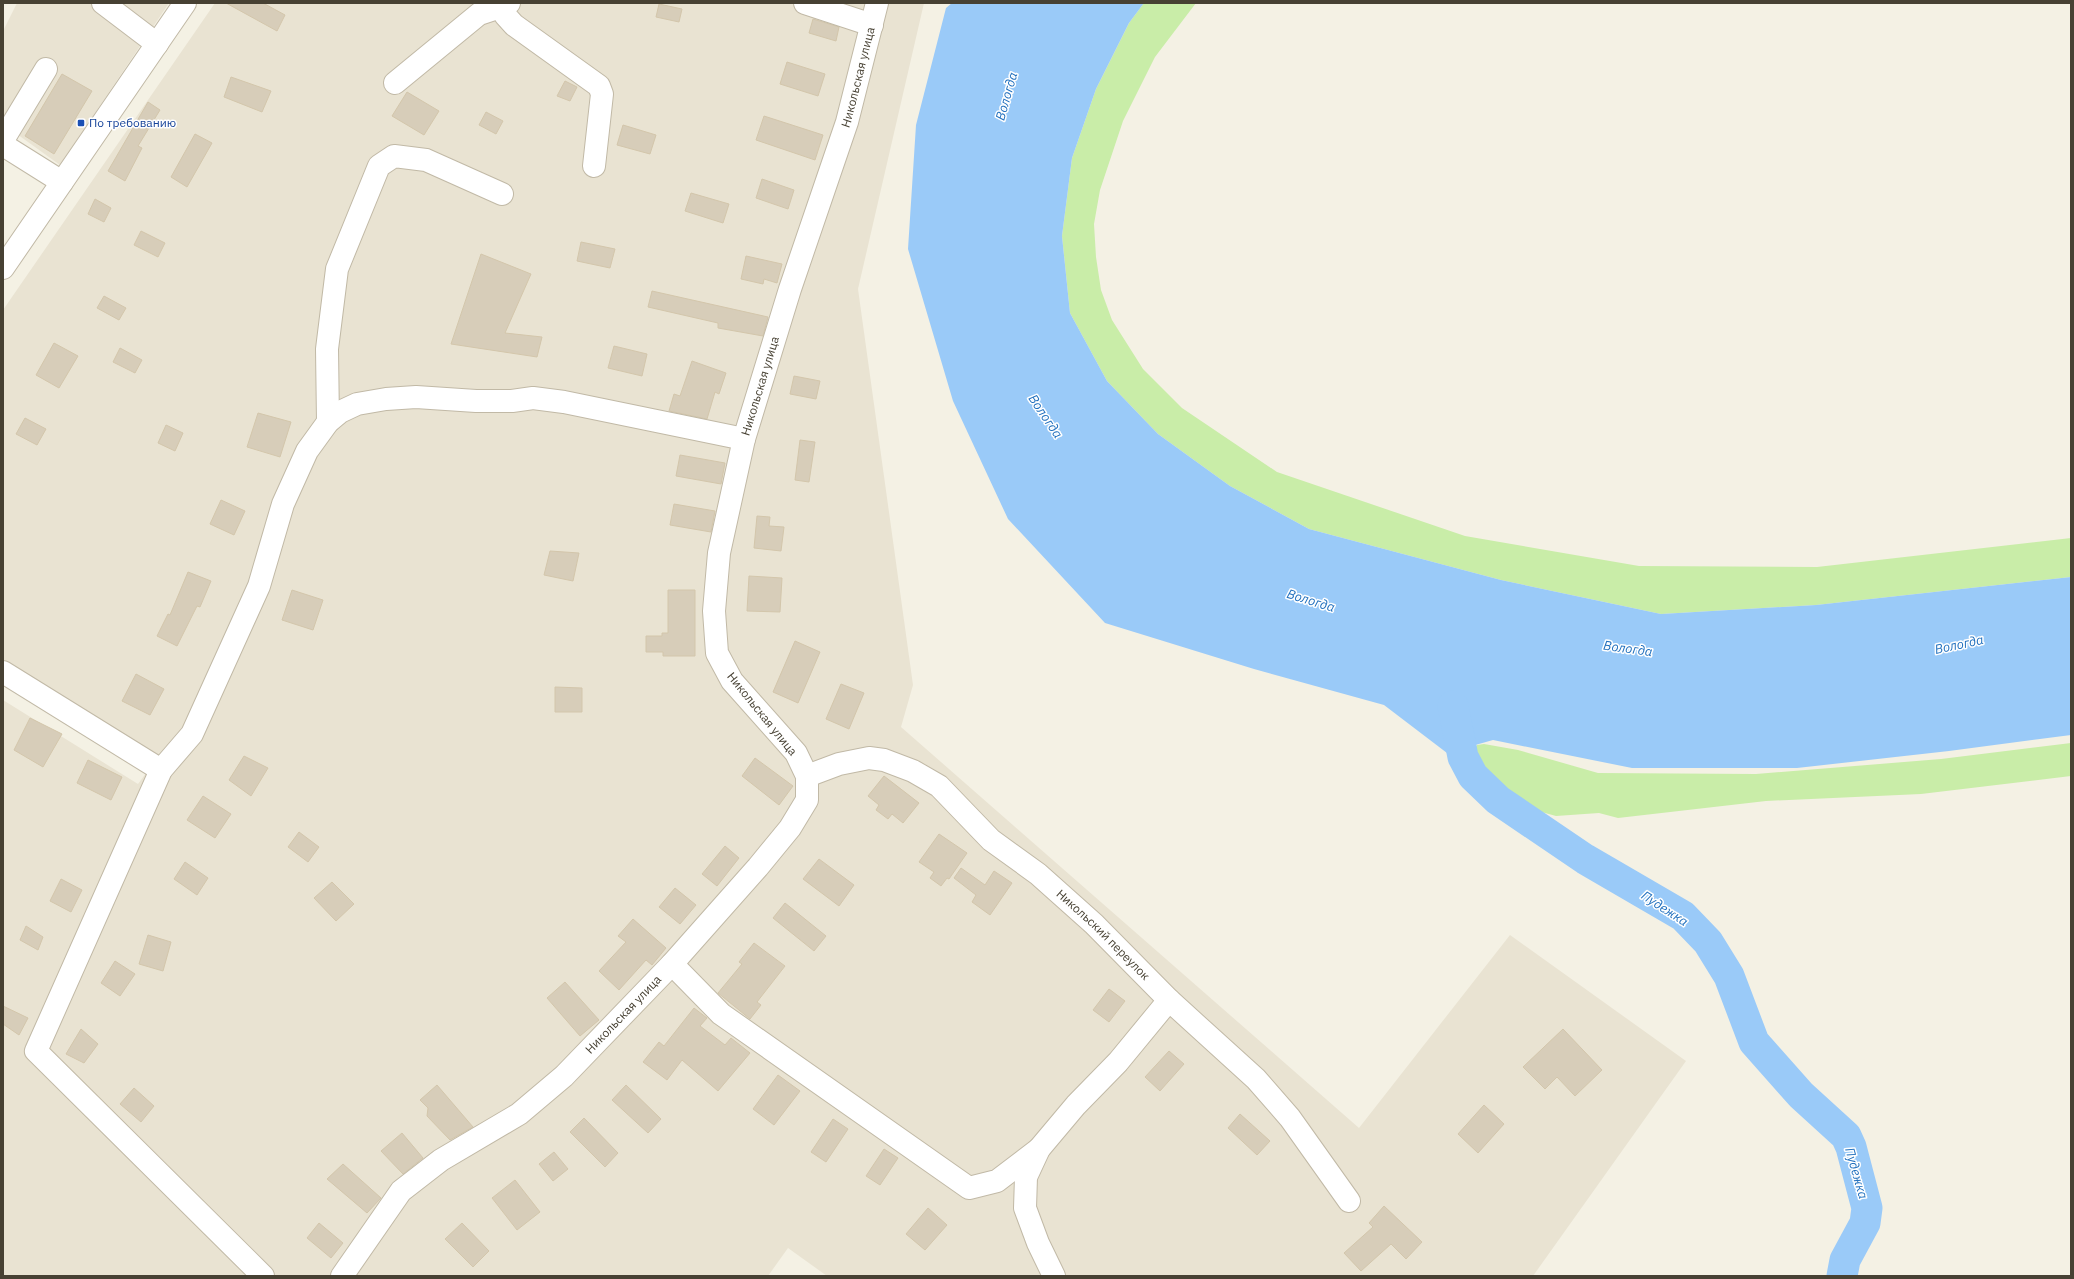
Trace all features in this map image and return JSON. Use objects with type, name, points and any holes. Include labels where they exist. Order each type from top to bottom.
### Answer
[{"type":"street","points":[[103,3],[157,44]]},
{"type":"street","points":[[3,268],[185,3]]},
{"type":"street","points":[[805,3],[872,25]]},
{"type":"street","name":"Никольская улица","points":[[342,1276],[401,1191],[442,1160],[519,1114],[553,1085],[672,964],[758,867],[790,828],[807,800],[807,776],[796,753],[732,682],[717,653],[714,611],[719,553],[744,440],[790,289],[847,122],[877,3]]},
{"type":"street","points":[[395,83],[479,14],[508,4]]},
{"type":"street","points":[[508,4],[505,14],[514,25],[599,86],[602,94],[594,166]]},
{"type":"street","points":[[3,140],[46,69]]},
{"type":"street","points":[[3,145],[62,182]]},
{"type":"street","points":[[328,422],[327,349],[337,269],[379,166],[394,156],[426,160],[502,194]]},
{"type":"street","points":[[263,1276],[36,1051],[161,770],[192,734],[259,586],[283,504],[307,451],[328,422],[340,412],[357,404],[386,399],[416,397],[476,401],[512,401],[534,398],[564,402],[744,440]]},
{"type":"street","points":[[3,672],[161,770]]},
{"type":"street","name":"Никольский переулок","points":[[807,776],[840,764],[869,758],[884,760],[913,771],[939,786],[991,840],[1038,874],[1094,924],[1169,1000],[1256,1079],[1290,1118],[1349,1201]]},
{"type":"street","points":[[672,964],[721,1014],[969,1188],[997,1181],[1039,1149],[1076,1105],[1118,1062],[1169,1000]]},
{"type":"street","points":[[1039,1149],[1026,1177],[1025,1208],[1038,1243],[1054,1276]]},
{"type":"shaded area","points":[[17,3],[169,3],[60,165],[3,124],[3,31]]},
{"type":"shaded area","points":[[215,3],[924,3],[858,289],[913,685],[901,727],[1359,1128],[1510,935],[1686,1061],[1533,1276],[827,1276],[788,1248],[768,1276],[3,1276],[3,700],[138,784],[158,757],[3,659],[3,310]]},
{"type":"green space","points":[[1144,3],[1196,3],[1155,57],[1123,121],[1100,190],[1094,224],[1096,257],[1101,290],[1112,320],[1143,369],[1182,408],[1277,472],[1465,536],[1639,566],[1817,567],[2071,538],[2071,577],[1816,605],[1661,614],[1501,580],[1309,529],[1230,486],[1158,434],[1107,381],[1070,313],[1062,236],[1072,158],[1096,89],[1129,23]]},
{"type":"green space","points":[[2071,743],[2071,776],[1921,794],[1766,801],[1618,818],[1599,813],[1556,816],[1527,808],[1477,772],[1470,758],[1471,751],[1477,745],[1484,744],[1518,750],[1598,773],[1756,774],[1941,759]]},
{"type":"water","name":"Вологда","points":[[952,3],[1144,3],[1129,23],[1096,89],[1072,158],[1062,236],[1070,313],[1107,381],[1158,434],[1230,486],[1309,529],[1501,580],[1661,614],[1816,605],[2071,577],[2071,735],[1949,751],[1797,768],[1632,768],[1493,740],[1447,753],[1384,705],[1254,669],[1105,623],[1008,519],[953,401],[908,249],[916,125],[946,8]]},
{"type":"building","points":[[226,3],[263,3],[285,15],[277,31]]},
{"type":"building","points":[[659,4],[682,9],[679,22],[656,17]]},
{"type":"building","points":[[813,19],[839,27],[836,41],[809,33]]},
{"type":"building","points":[[787,62],[825,74],[818,96],[780,84]]},
{"type":"building","points":[[62,74],[92,91],[54,154],[25,136]]},
{"type":"building","points":[[231,77],[271,91],[262,112],[224,97]]},
{"type":"building","points":[[565,81],[577,87],[570,101],[557,96]]},
{"type":"building","points":[[407,92],[439,111],[424,135],[392,116]]},
{"type":"building","points":[[148,102],[160,110],[138,146],[142,148],[125,181],[108,171]]},
{"type":"building","points":[[486,112],[503,121],[496,134],[479,125]]},
{"type":"building","points":[[764,116],[823,135],[815,160],[756,140]]},
{"type":"building","points":[[623,125],[656,135],[650,154],[617,145]]},
{"type":"building","points":[[195,134],[212,143],[187,187],[171,177]]},
{"type":"building","points":[[762,179],[794,190],[788,209],[756,198]]},
{"type":"building","points":[[691,193],[729,204],[723,223],[685,211]]},
{"type":"building","points":[[95,199],[111,208],[104,222],[88,214]]},
{"type":"building","points":[[141,231],[165,243],[158,257],[134,245]]},
{"type":"building","points":[[581,242],[615,249],[610,268],[577,261]]},
{"type":"building","points":[[481,254],[531,274],[505,333],[542,337],[537,357],[451,344]]},
{"type":"building","points":[[746,256],[782,264],[777,283],[764,279],[763,284],[741,279]]},
{"type":"building","points":[[652,291],[768,317],[763,336],[718,328],[718,323],[648,307]]},
{"type":"building","points":[[104,296],[126,308],[119,320],[97,308]]},
{"type":"building","points":[[54,343],[78,356],[59,388],[36,375]]},
{"type":"building","points":[[614,346],[647,354],[642,376],[608,368]]},
{"type":"building","points":[[120,348],[142,360],[135,373],[113,362]]},
{"type":"building","points":[[692,361],[726,373],[719,394],[715,392],[707,419],[669,411],[674,394],[680,396]]},
{"type":"building","points":[[794,376],[820,381],[816,399],[790,394]]},
{"type":"building","points":[[258,413],[291,422],[280,457],[247,447]]},
{"type":"building","points":[[25,418],[46,429],[37,445],[16,434]]},
{"type":"building","points":[[166,425],[183,433],[175,451],[158,443]]},
{"type":"building","points":[[800,440],[815,442],[809,482],[795,480]]},
{"type":"building","points":[[680,455],[725,463],[721,484],[676,476]]},
{"type":"building","points":[[221,500],[245,511],[234,535],[210,524]]},
{"type":"building","points":[[674,504],[715,511],[711,532],[670,525]]},
{"type":"building","points":[[757,516],[770,517],[769,526],[784,527],[781,551],[754,548]]},
{"type":"building","points":[[550,551],[579,553],[573,581],[544,575]]},
{"type":"building","points":[[188,572],[211,581],[200,607],[197,606],[177,646],[157,636],[168,614],[170,615]]},
{"type":"building","points":[[749,576],[782,578],[780,612],[747,611]]},
{"type":"building","points":[[292,590],[323,600],[313,630],[282,620]]},
{"type":"building","points":[[668,590],[695,590],[695,656],[663,656],[663,652],[646,652],[646,636],[662,636],[662,633],[668,633]]},
{"type":"building","points":[[795,641],[820,652],[798,703],[773,692]]},
{"type":"building","points":[[136,674],[164,689],[150,715],[122,701]]},
{"type":"building","points":[[841,684],[864,693],[849,729],[826,719]]},
{"type":"building","points":[[555,687],[582,688],[582,712],[555,712]]},
{"type":"building","points":[[30,718],[62,734],[43,767],[14,750]]},
{"type":"building","points":[[244,756],[268,768],[251,796],[229,780]]},
{"type":"building","points":[[755,758],[793,786],[779,805],[742,776]]},
{"type":"building","points":[[88,760],[122,777],[111,800],[77,783]]},
{"type":"building","points":[[884,776],[919,803],[903,823],[892,814],[888,819],[876,810],[879,805],[868,796]]},
{"type":"building","points":[[203,796],[231,814],[215,838],[187,820]]},
{"type":"building","points":[[299,832],[319,847],[308,862],[288,847]]},
{"type":"building","points":[[939,834],[967,853],[949,879],[947,878],[941,886],[930,878],[934,872],[919,862]]},
{"type":"building","points":[[725,846],[739,858],[717,886],[702,874]]},
{"type":"building","points":[[819,859],[854,885],[839,906],[803,879]]},
{"type":"building","points":[[185,862],[208,878],[197,895],[174,879]]},
{"type":"building","points":[[961,868],[985,885],[994,871],[1012,883],[990,915],[972,902],[976,895],[954,878]]},
{"type":"building","points":[[61,879],[82,890],[71,912],[50,901]]},
{"type":"building","points":[[332,882],[354,904],[336,921],[314,898]]},
{"type":"building","points":[[675,888],[696,905],[680,924],[659,907]]},
{"type":"building","points":[[785,903],[826,936],[814,951],[773,918]]},
{"type":"building","points":[[633,919],[666,948],[652,965],[646,960],[619,990],[599,971],[626,942],[618,936]]},
{"type":"building","points":[[26,926],[43,937],[38,950],[20,940]]},
{"type":"building","points":[[148,935],[171,942],[163,971],[139,964]]},
{"type":"building","points":[[754,943],[785,966],[757,1002],[761,1005],[750,1019],[718,993],[742,964],[739,962]]},
{"type":"building","points":[[115,961],[135,974],[120,996],[101,983]]},
{"type":"building","points":[[565,982],[599,1020],[580,1036],[547,998]]},
{"type":"building","points":[[1109,989],[1125,1001],[1109,1022],[1093,1010]]},
{"type":"building","points":[[3,1006],[28,1018],[19,1035],[3,1024]]},
{"type":"building","points":[[694,1008],[707,1018],[700,1026],[725,1045],[731,1038],[750,1053],[718,1091],[682,1060],[667,1080],[643,1062],[659,1042],[664,1046]]},
{"type":"building","points":[[81,1029],[98,1044],[84,1063],[66,1054]]},
{"type":"building","points":[[1563,1029],[1602,1070],[1575,1096],[1557,1077],[1545,1089],[1523,1067]]},
{"type":"building","points":[[1169,1051],[1184,1064],[1160,1091],[1145,1077]]},
{"type":"building","points":[[778,1075],[800,1091],[774,1125],[753,1109]]},
{"type":"building","points":[[437,1085],[473,1127],[450,1140],[427,1116],[428,1108],[420,1100]]},
{"type":"building","points":[[626,1085],[661,1119],[648,1133],[612,1100]]},
{"type":"building","points":[[134,1088],[154,1106],[141,1122],[120,1104]]},
{"type":"building","points":[[1484,1105],[1504,1124],[1478,1153],[1458,1134]]},
{"type":"building","points":[[1240,1114],[1270,1141],[1257,1155],[1228,1128]]},
{"type":"building","points":[[584,1118],[618,1153],[605,1167],[570,1132]]},
{"type":"building","points":[[833,1119],[848,1129],[826,1162],[811,1152]]},
{"type":"building","points":[[402,1133],[423,1158],[403,1174],[381,1151]]},
{"type":"building","points":[[884,1149],[898,1158],[880,1185],[866,1176]]},
{"type":"building","points":[[554,1152],[568,1169],[553,1181],[539,1164]]},
{"type":"building","points":[[343,1164],[381,1198],[367,1213],[327,1179]]},
{"type":"building","points":[[515,1180],[540,1212],[517,1230],[492,1198]]},
{"type":"building","points":[[1384,1206],[1422,1242],[1406,1259],[1391,1244],[1361,1271],[1344,1253],[1373,1227],[1369,1223]]},
{"type":"building","points":[[928,1208],[947,1225],[925,1250],[906,1234]]},
{"type":"building","points":[[319,1223],[343,1243],[331,1258],[307,1238]]},
{"type":"building","points":[[462,1223],[489,1251],[473,1267],[445,1239]]},
{"type":"waterway","name":"Пудежка","points":[[1453,706],[1463,757],[1473,776],[1498,800],[1585,859],[1683,916],[1708,942],[1729,976],[1754,1042],[1801,1095],[1846,1136],[1851,1147],[1867,1208],[1865,1223],[1845,1260],[1842,1276]]},
{"type":"place","name":"По требованию","points":[[81,123]]}]
